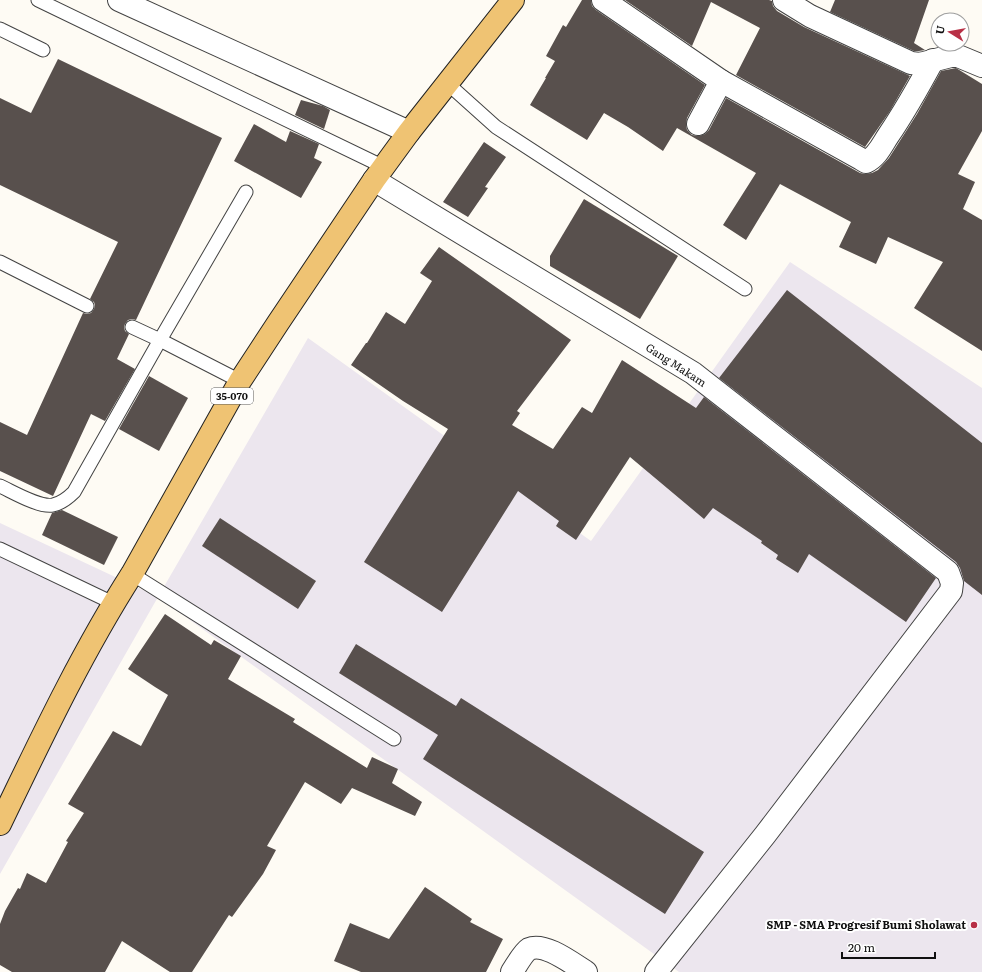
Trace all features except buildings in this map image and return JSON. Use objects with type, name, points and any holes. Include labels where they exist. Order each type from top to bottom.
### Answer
[{"type":"main road","name":"35-070","points":[[0,824],[65,691],[240,381],[379,174],[409,132],[513,0]]},
{"type":"street","points":[[119,0],[409,132]]},
{"type":"street","points":[[602,0],[721,81],[866,162],[876,154],[896,124],[933,60]]},
{"type":"street","points":[[784,0],[810,16],[911,64],[920,64],[951,56],[958,56],[982,66]]},
{"type":"street","points":[[698,124],[721,81]]},
{"type":"street","name":"Gang Makam","points":[[379,174],[694,373],[948,572],[952,583],[951,591],[765,836],[656,972]]},
{"type":"street","points":[[512,972],[528,949],[539,947],[553,952],[586,972]]},
{"type":"lane","points":[[38,0],[379,174]]},
{"type":"lane","points":[[0,29],[43,50]]},
{"type":"lane","points":[[447,83],[496,127],[745,288]]},
{"type":"lane","points":[[0,486],[38,504],[52,506],[64,501],[74,492],[246,192]]},
{"type":"lane","points":[[0,262],[87,306]]},
{"type":"lane","points":[[132,327],[240,381]]},
{"type":"lane","points":[[0,549],[113,604]]},
{"type":"lane","points":[[132,574],[394,739]]},
{"type":"shaded area","points":[[790,262],[982,388],[982,972],[679,972],[158,597],[308,338],[591,541]]},
{"type":"shaded area","points":[[0,523],[158,597],[0,874]]},
{"type":"place","name":"SMP - SMA Progresif Bumi Sholawat","points":[[974,925]]}]
